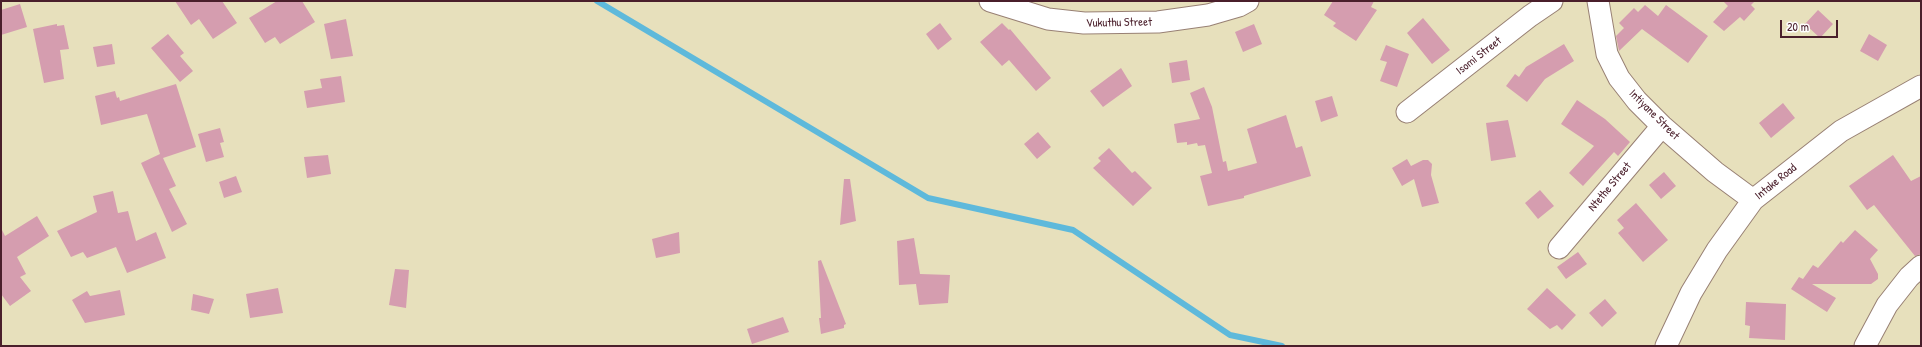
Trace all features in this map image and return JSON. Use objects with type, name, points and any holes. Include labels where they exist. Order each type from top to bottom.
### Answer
[{"type":"street","name":"Vukuthu Street","points":[[990,1],[1048,19],[1084,24],[1158,22],[1208,15],[1239,6],[1248,1]]},
{"type":"street","name":"Isomi Street","points":[[1407,112],[1530,16],[1552,1]]},
{"type":"street","name":"Intiyane Street","points":[[1598,1],[1607,54],[1619,78],[1637,101],[1662,126],[1716,172],[1753,200]]},
{"type":"street","name":"Intake Road","points":[[1671,344],[1691,293],[1717,250],[1753,200],[1841,131],[1921,86]]},
{"type":"street","name":"Ntethe Street","points":[[1559,248],[1662,126]]},
{"type":"street","points":[[1865,346],[1887,305],[1909,277],[1921,266]]},
{"type":"building","points":[[175,1],[222,1],[237,23],[213,39],[199,19],[191,25]]},
{"type":"building","points":[[277,1],[302,1],[315,22],[280,44],[275,37],[265,43],[249,18]]},
{"type":"building","points":[[1333,1],[1374,1],[1371,7],[1377,10],[1356,41],[1333,26],[1336,23],[1324,15]]},
{"type":"building","points":[[1723,1],[1755,1],[1751,5],[1755,9],[1744,21],[1740,17],[1724,31],[1713,22],[1728,6]]},
{"type":"building","points":[[20,4],[27,27],[1,35],[1,10]]},
{"type":"building","points":[[1645,5],[1658,16],[1666,5],[1708,36],[1688,63],[1642,29],[1619,51],[1616,36],[1624,28],[1619,23],[1634,8],[1638,12]]},
{"type":"building","points":[[1818,10],[1833,24],[1820,38],[1805,24]]},
{"type":"building","points":[[1423,18],[1450,50],[1432,64],[1407,33]]},
{"type":"building","points":[[346,19],[353,56],[331,59],[324,24]]},
{"type":"building","points":[[940,23],[952,39],[938,50],[926,34]]},
{"type":"building","points":[[1002,23],[1009,30],[1010,29],[1051,78],[1036,91],[1009,60],[1002,66],[980,42]]},
{"type":"building","points":[[57,24],[57,26],[64,25],[69,49],[60,50],[64,79],[44,83],[33,29]]},
{"type":"building","points":[[1254,24],[1262,44],[1243,52],[1235,32]]},
{"type":"building","points":[[168,34],[184,53],[180,56],[193,71],[180,82],[151,48]]},
{"type":"building","points":[[1869,34],[1887,45],[1878,61],[1860,51]]},
{"type":"building","points":[[112,44],[115,64],[97,67],[93,47]]},
{"type":"building","points":[[1564,44],[1574,61],[1545,79],[1527,102],[1506,86],[1515,74],[1519,77],[1526,67]]},
{"type":"building","points":[[1386,45],[1409,54],[1397,87],[1380,81],[1387,62],[1380,60]]},
{"type":"building","points":[[1187,60],[1190,80],[1172,83],[1169,63]]},
{"type":"building","points":[[1121,68],[1132,86],[1103,107],[1090,91]]},
{"type":"building","points":[[341,76],[345,102],[307,108],[304,91],[322,88],[320,79]]},
{"type":"building","points":[[176,84],[196,147],[163,158],[176,186],[169,189],[187,224],[172,232],[141,163],[160,154],[147,114],[101,125],[95,96],[115,91],[117,98],[119,97],[120,101]]},
{"type":"building","points":[[1204,87],[1212,107],[1223,162],[1226,161],[1228,171],[1257,163],[1247,129],[1286,115],[1296,148],[1302,146],[1311,176],[1244,196],[1244,198],[1208,206],[1200,176],[1212,173],[1205,145],[1198,146],[1197,143],[1187,145],[1187,142],[1177,143],[1174,124],[1200,119],[1190,93]]},
{"type":"building","points":[[1332,96],[1338,116],[1321,122],[1315,101]]},
{"type":"building","points":[[1577,100],[1605,119],[1630,142],[1618,156],[1614,152],[1583,186],[1569,173],[1594,146],[1561,124]]},
{"type":"building","points":[[1783,103],[1795,118],[1771,138],[1759,123]]},
{"type":"building","points":[[1508,120],[1516,157],[1491,161],[1486,123]]},
{"type":"building","points":[[220,128],[224,142],[220,143],[224,157],[206,162],[198,134]]},
{"type":"building","points":[[1038,132],[1051,147],[1037,159],[1024,144]]},
{"type":"building","points":[[1109,148],[1132,173],[1135,171],[1152,188],[1133,206],[1093,168],[1101,161],[1098,158]]},
{"type":"building","points":[[328,155],[331,174],[307,178],[304,157]]},
{"type":"building","points":[[1893,155],[1911,181],[1921,176],[1921,254],[1915,256],[1874,205],[1867,210],[1849,186]]},
{"type":"building","points":[[1407,159],[1411,166],[1423,160],[1428,160],[1432,164],[1431,175],[1439,203],[1422,207],[1414,179],[1402,186],[1392,168]]},
{"type":"building","points":[[1664,172],[1676,186],[1661,199],[1649,185]]},
{"type":"building","points":[[236,176],[242,192],[224,198],[219,182]]},
{"type":"building","points":[[844,179],[850,179],[856,221],[840,225]]},
{"type":"building","points":[[1540,190],[1554,206],[1538,219],[1525,203]]},
{"type":"building","points":[[113,191],[118,213],[128,211],[136,241],[156,232],[166,258],[127,273],[116,247],[87,258],[83,252],[71,257],[57,231],[97,212],[93,196]]},
{"type":"building","points":[[1636,203],[1668,240],[1643,262],[1618,233],[1624,228],[1617,220]]},
{"type":"building","points":[[37,216],[49,236],[17,257],[26,274],[20,277],[31,291],[10,306],[1,294],[1,228],[5,236]]},
{"type":"building","points":[[1855,230],[1878,250],[1870,259],[1878,274],[1878,279],[1871,284],[1812,284],[1836,298],[1827,312],[1791,289],[1799,277],[1803,279],[1813,265],[1818,268],[1841,241],[1843,243]]},
{"type":"building","points":[[679,232],[680,253],[656,258],[652,239]]},
{"type":"building","points":[[914,238],[920,274],[950,275],[948,303],[919,305],[916,284],[899,285],[897,241]]},
{"type":"building","points":[[1578,252],[1587,264],[1566,279],[1557,267]]},
{"type":"building","points":[[821,260],[846,324],[844,325],[844,328],[821,334],[819,318],[821,318],[818,261]]},
{"type":"building","points":[[395,269],[409,270],[406,308],[389,305]]},
{"type":"building","points":[[278,288],[283,313],[250,318],[246,294]]},
{"type":"building","points":[[1547,288],[1576,315],[1562,330],[1557,325],[1550,329],[1527,309]]},
{"type":"building","points":[[120,290],[125,315],[85,323],[72,300],[87,291],[90,296]]},
{"type":"building","points":[[193,294],[214,299],[209,314],[191,310]]},
{"type":"building","points":[[1605,299],[1617,313],[1602,327],[1589,313]]},
{"type":"building","points":[[1746,302],[1786,304],[1785,340],[1749,338],[1750,326],[1745,325]]},
{"type":"building","points":[[783,317],[789,332],[752,344],[747,329]]},
{"type":"waterway","points":[[597,1],[928,198],[1073,230],[1230,335],[1282,346]]}]
